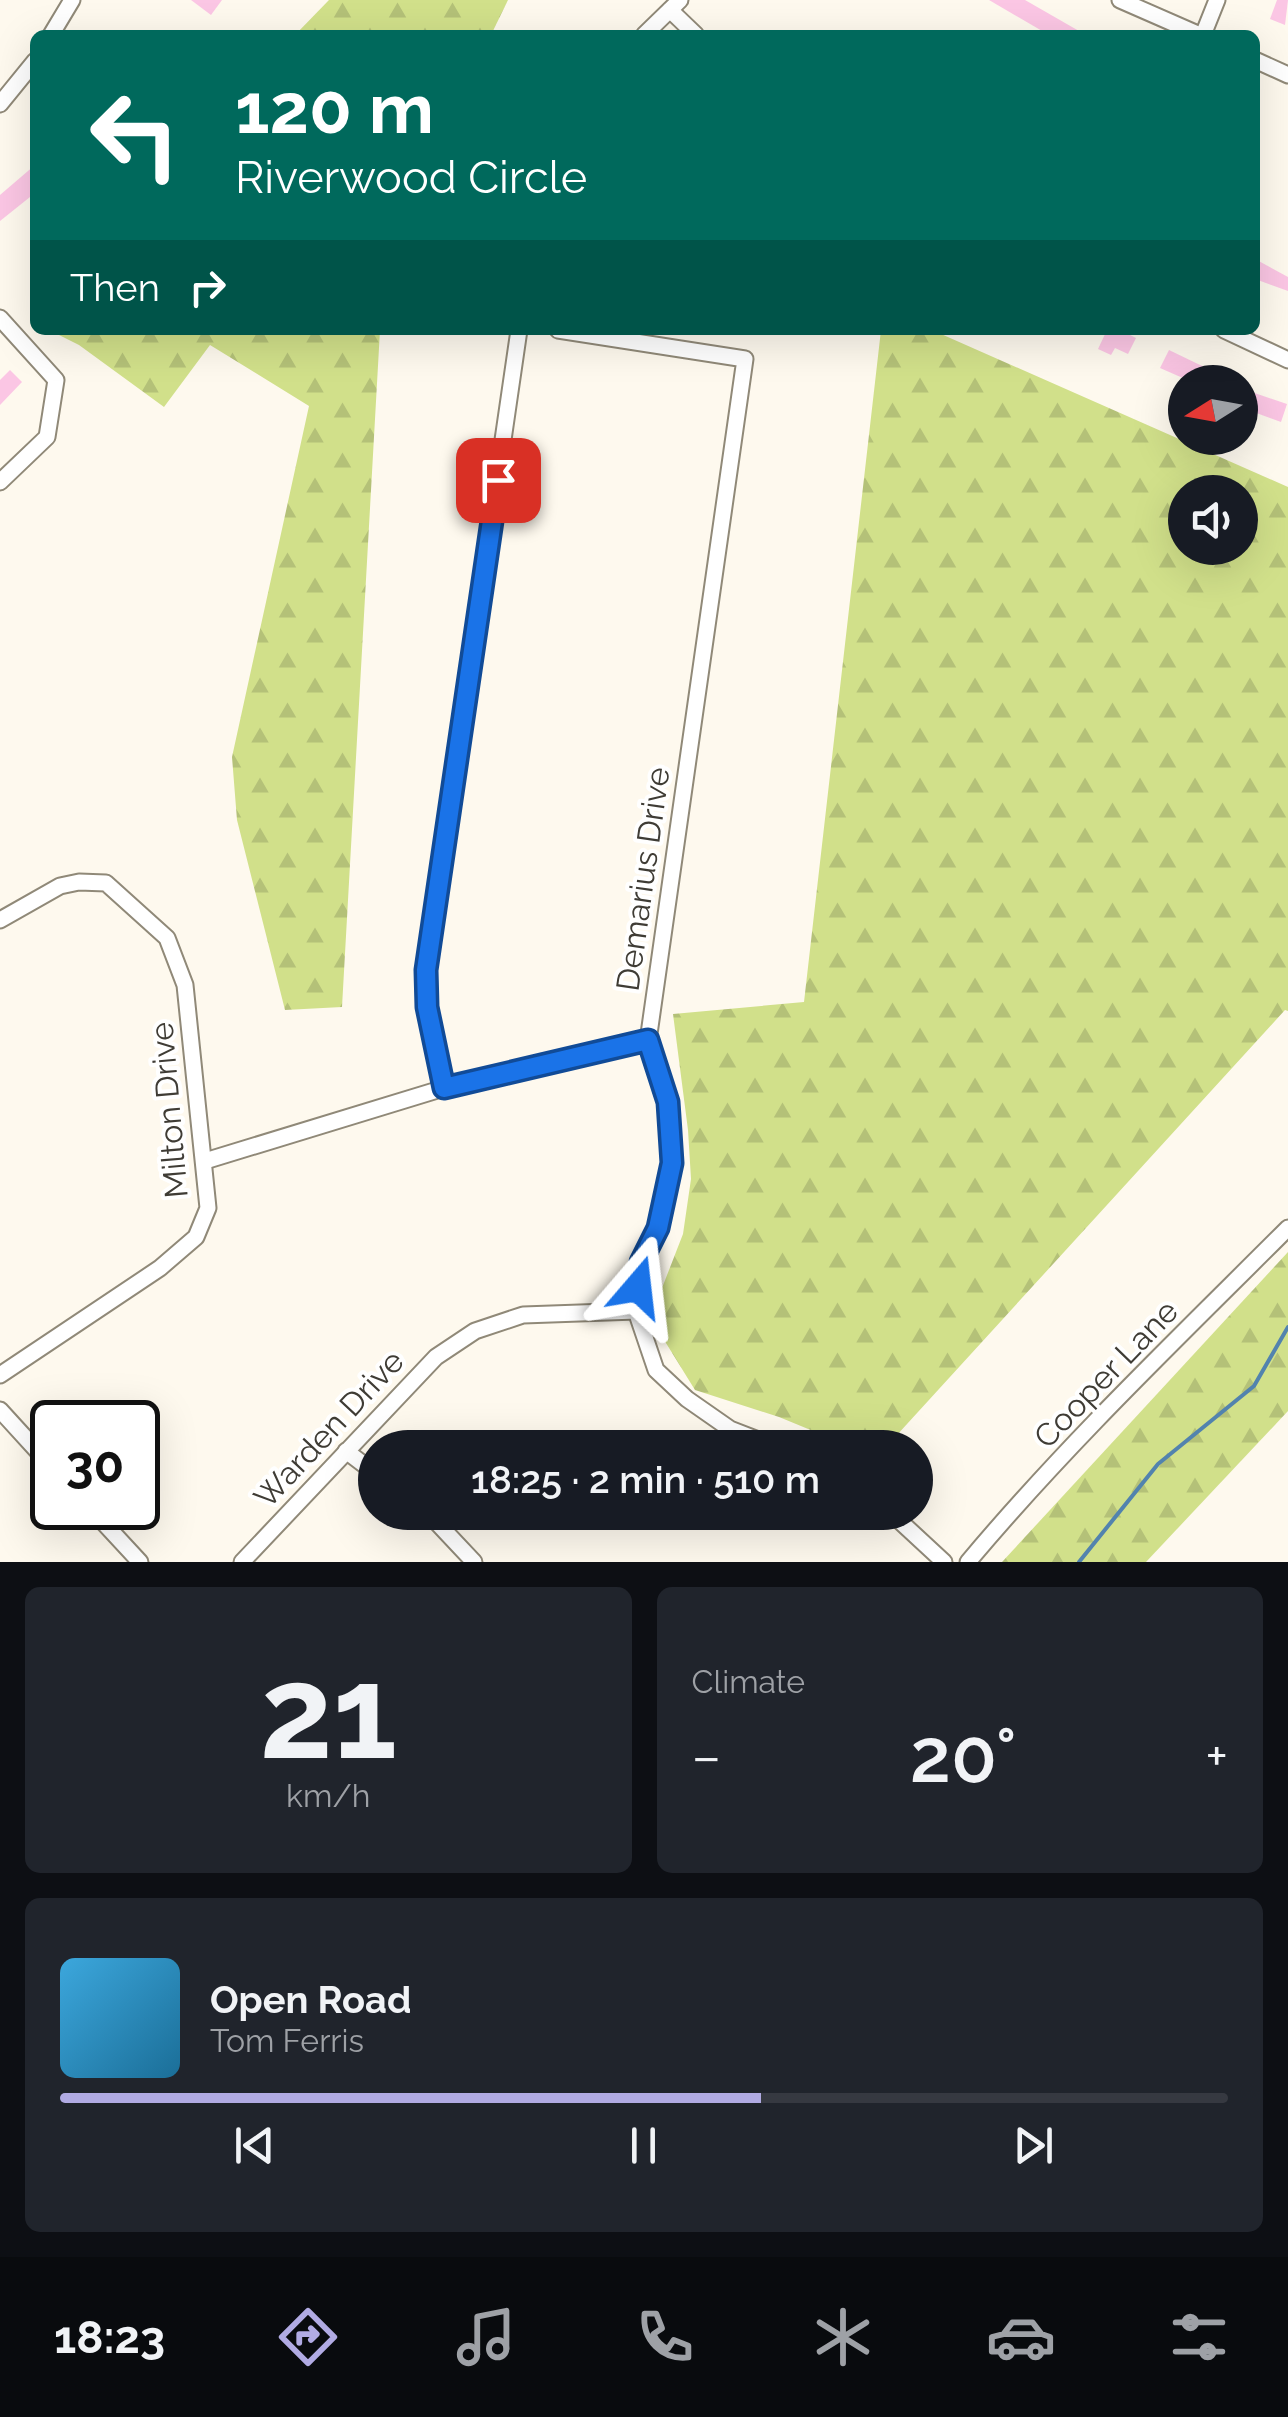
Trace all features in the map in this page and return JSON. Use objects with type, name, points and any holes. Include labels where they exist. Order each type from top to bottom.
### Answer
[{"type":"street","points":[[54,30],[72,0]]},
{"type":"street","points":[[1120,0],[1189,30]]},
{"type":"street","points":[[1203,30],[1217,0]]},
{"type":"street","points":[[649,30],[676,5],[693,30]]},
{"type":"street","points":[[1260,62],[1288,75]]},
{"type":"street","points":[[0,104],[30,67]]},
{"type":"street","points":[[0,318],[56,380],[47,437],[0,482]]},
{"type":"street","points":[[444,1088],[427,1007],[426,970],[519,335]]},
{"type":"street","name":"Demarius Drive","points":[[590,335],[745,359],[648,1040],[668,1102],[672,1163],[658,1228],[641,1262],[636,1311],[656,1370],[687,1400],[733,1430]]},
{"type":"street","points":[[1235,335],[1288,360]]},
{"type":"street","name":"Milton Drive","points":[[0,920],[60,886],[106,883],[166,938],[185,985],[208,1208],[196,1237],[160,1268],[0,1375]]},
{"type":"street","points":[[205,1161],[444,1088],[648,1040]]},
{"type":"street","name":"Cooper Lane","points":[[968,1562],[1006,1516],[1109,1408],[1288,1228]]},
{"type":"street","name":"Warden Drive","points":[[242,1562],[436,1357],[475,1331],[523,1315],[636,1311]]},
{"type":"street","points":[[0,1410],[30,1443]]},
{"type":"street","points":[[346,1451],[358,1460]]},
{"type":"street","points":[[110,1530],[140,1562]]},
{"type":"street","points":[[443,1530],[474,1562]]},
{"type":"street","points":[[909,1530],[944,1562]]},
{"type":"green space","points":[[329,0],[508,0],[493,30],[300,30]]},
{"type":"green space","points":[[59,335],[380,335],[342,1007],[285,1010],[237,820],[232,757],[309,406],[210,345],[164,407],[79,345]]},
{"type":"green space","points":[[880,335],[943,335],[1168,434],[1168,455],[1215,455],[1288,487],[1288,1011],[902,1430],[811,1430],[695,1390],[661,1335],[662,1288],[683,1234],[691,1179],[673,1014],[804,1002]]},
{"type":"green space","points":[[1288,1252],[1288,1411],[1146,1562],[1002,1562]]},
{"type":"building","points":[[191,0],[222,0],[211,15]]},
{"type":"building","points":[[989,0],[1025,0],[1077,30],[1040,30]]},
{"type":"building","points":[[1277,0],[1288,0],[1285,25],[1270,19]]},
{"type":"building","points":[[30,169],[30,197],[0,221],[0,195]]},
{"type":"building","points":[[1260,262],[1288,277],[1288,291],[1260,281]]},
{"type":"building","points":[[1105,335],[1136,338],[1128,354],[1115,348],[1111,355],[1098,349]]},
{"type":"building","points":[[1169,350],[1201,365],[1168,365],[1168,372],[1160,368]]},
{"type":"building","points":[[10,370],[22,382],[0,405],[0,380]]},
{"type":"building","points":[[1258,394],[1287,404],[1281,422],[1258,414]]},
{"type":"waterway","points":[[1079,1562],[1158,1464],[1254,1386],[1288,1327]]},
{"type":"route","points":[[498,480],[426,970],[427,1007],[444,1088],[648,1040],[668,1102],[672,1163],[658,1228],[641,1262],[638,1287]]}]
